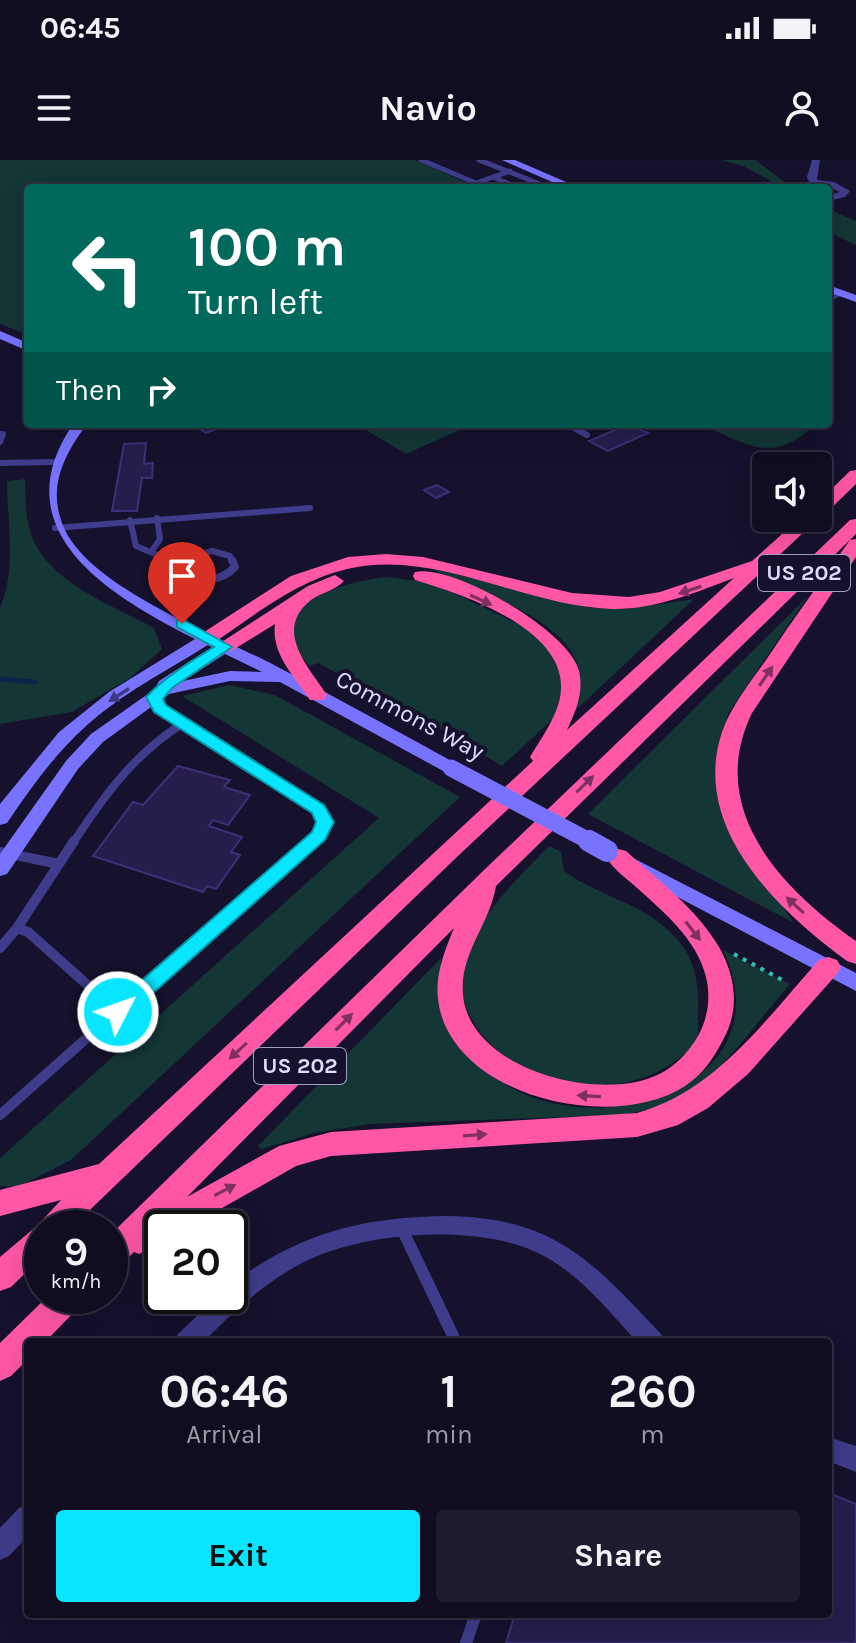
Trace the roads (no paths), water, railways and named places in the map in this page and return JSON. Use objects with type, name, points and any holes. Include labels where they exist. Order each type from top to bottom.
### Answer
[{"type":"highway","points":[[832,498],[856,475]]},
{"type":"highway","name":"US 202","points":[[128,1238],[490,878],[856,524]]},
{"type":"highway","name":"US 202","points":[[70,1210],[528,778],[795,532]]},
{"type":"highway","points":[[856,544],[740,717],[727,750],[726,781],[735,819],[750,850],[790,900],[856,954]]},
{"type":"highway","points":[[216,642],[298,580],[327,568],[362,561],[425,563],[550,593],[610,603],[668,597],[763,562]]},
{"type":"highway","points":[[216,642],[341,578],[372,573],[407,573],[439,581],[536,627],[551,638],[569,664],[571,689],[563,716],[528,778]]},
{"type":"highway","points":[[295,603],[287,619],[284,638],[287,648],[317,695]]},
{"type":"highway","points":[[490,878],[452,974],[450,996],[471,1041],[510,1073],[542,1088],[567,1095],[630,1095],[669,1080],[697,1061],[713,1038],[722,1007],[717,970],[694,932],[612,854]]},
{"type":"highway","points":[[128,1245],[289,1155],[331,1144],[637,1125],[676,1114],[702,1098],[735,1069],[828,967]]},
{"type":"highway","points":[[0,1203],[107,1174]]},
{"type":"highway","points":[[0,1277],[24,1254]]},
{"type":"highway","points":[[27,1338],[51,1314]]},
{"type":"highway","points":[[0,1365],[24,1341]]},
{"type":"street","points":[[507,160],[565,184]]},
{"type":"street","points":[[809,184],[816,160]]},
{"type":"street","points":[[832,184],[845,191],[832,197]]},
{"type":"street","points":[[832,290],[856,299]]},
{"type":"street","points":[[0,335],[24,345]]},
{"type":"street","name":"Commons Way","points":[[77,428],[53,462],[48,496],[55,528],[72,554],[91,571],[216,642],[856,983]]},
{"type":"street","points":[[4,858],[72,765],[89,747],[116,723],[158,694],[216,642]]},
{"type":"street","points":[[0,818],[32,774],[89,714],[216,642]]},
{"type":"street","points":[[158,694],[230,676],[288,680]]},
{"type":"street","points":[[190,1338],[243,1288],[284,1259],[333,1237],[401,1227],[469,1225],[527,1236],[558,1252],[588,1276],[649,1338]]},
{"type":"street","points":[[832,1450],[856,1459]]},
{"type":"street","points":[[0,1547],[24,1521]]},
{"type":"lane","points":[[421,160],[476,183],[524,167]]},
{"type":"lane","points":[[479,160],[540,184]]},
{"type":"lane","points":[[493,177],[510,184]]},
{"type":"lane","points":[[832,297],[841,293]]},
{"type":"lane","points":[[574,428],[587,435]]},
{"type":"lane","points":[[0,434],[3,434],[0,442]]},
{"type":"lane","points":[[0,463],[53,462]]},
{"type":"lane","points":[[55,528],[310,508]]},
{"type":"lane","points":[[152,551],[160,539],[157,518]]},
{"type":"lane","points":[[130,520],[136,546],[174,562],[194,578],[224,577],[235,567],[230,556],[212,551],[174,562]]},
{"type":"lane","points":[[0,1115],[318,836],[325,822],[318,809],[165,713],[158,694]]},
{"type":"lane","points":[[0,948],[17,928],[129,764],[150,744],[182,724]]},
{"type":"lane","points":[[4,858],[59,864]]},
{"type":"lane","points":[[17,928],[28,932],[118,1012]]},
{"type":"lane","points":[[401,1227],[454,1338]]},
{"type":"lane","points":[[466,1643],[475,1618]]},
{"type":"waterway","points":[[0,679],[35,682]]}]
